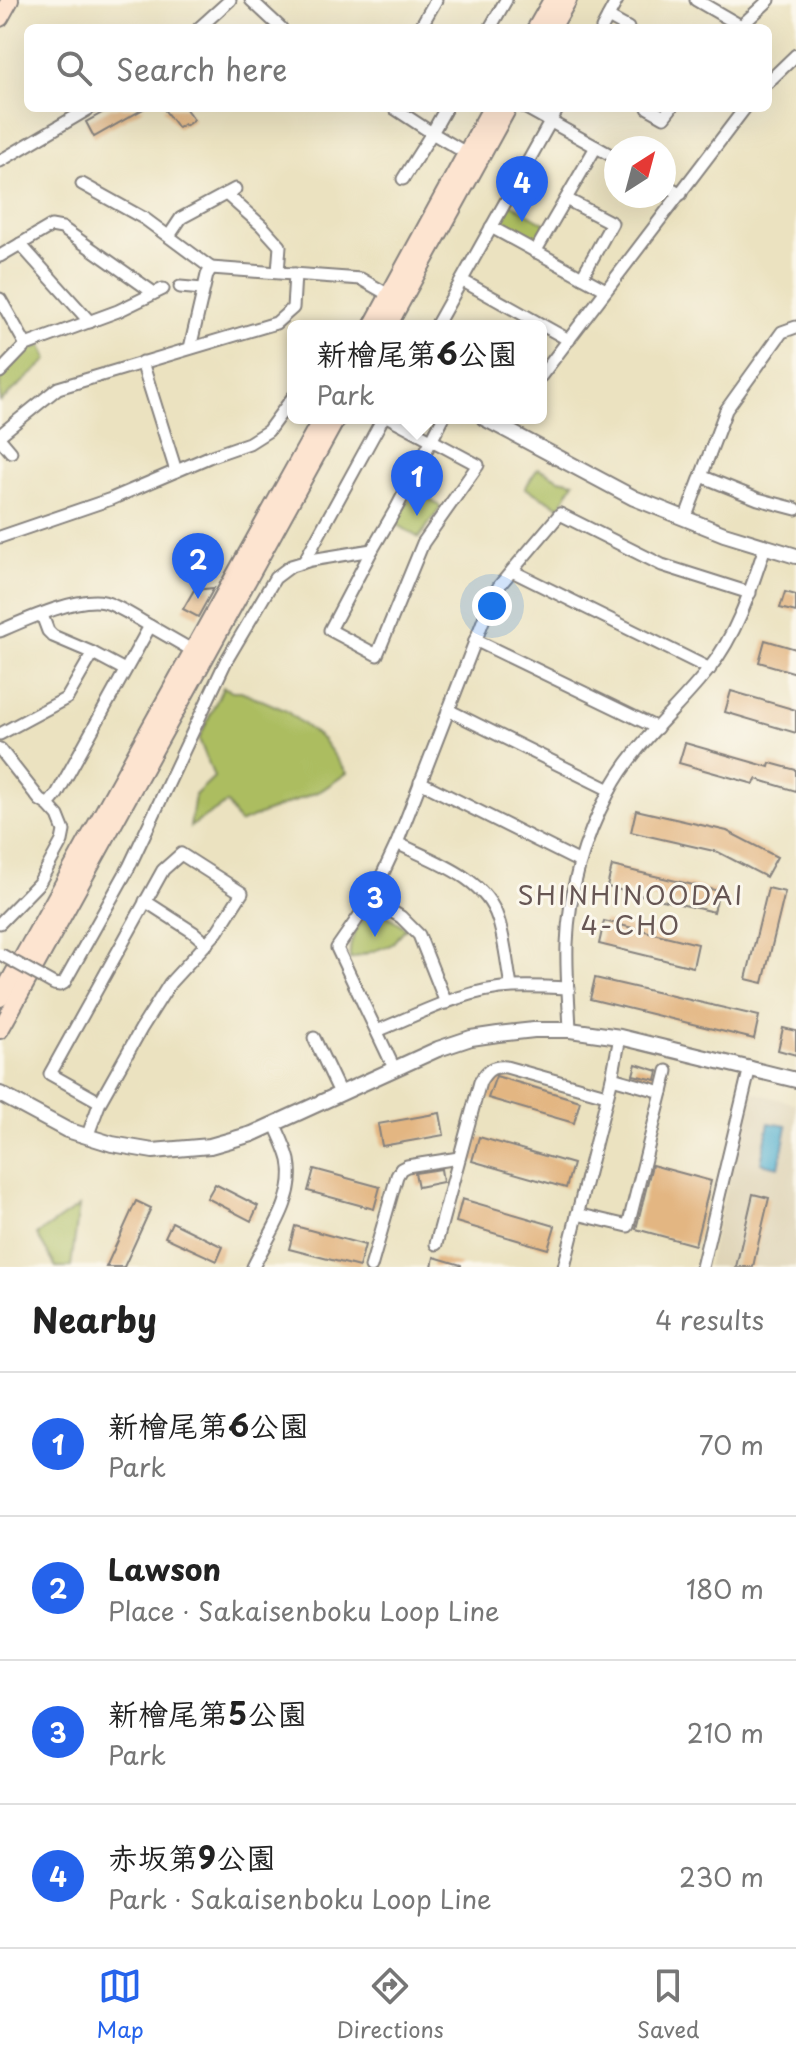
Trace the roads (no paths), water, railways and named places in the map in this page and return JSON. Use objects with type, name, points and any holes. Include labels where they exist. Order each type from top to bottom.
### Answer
[{"type":"main road","points":[[0,18],[10,0]]},
{"type":"main road","points":[[538,24],[552,0]]},
{"type":"main road","points":[[554,24],[568,0]]},
{"type":"main road","points":[[375,320],[489,112]]},
{"type":"main road","points":[[391,320],[506,112]]},
{"type":"main road","points":[[0,1030],[319,424]]},
{"type":"main road","points":[[0,998],[333,424]]},
{"type":"street","points":[[203,24],[230,0]]},
{"type":"street","points":[[251,0],[277,24]]},
{"type":"street","points":[[422,24],[436,0]]},
{"type":"street","points":[[492,24],[506,0]]},
{"type":"street","points":[[605,23],[617,0]]},
{"type":"street","points":[[696,0],[738,24]]},
{"type":"street","points":[[743,24],[769,0]]},
{"type":"street","points":[[772,78],[796,55]]},
{"type":"street","points":[[0,161],[83,112]]},
{"type":"street","points":[[400,112],[466,153]]},
{"type":"street","points":[[403,179],[444,112]]},
{"type":"street","points":[[533,112],[604,151]]},
{"type":"street","points":[[440,320],[556,112]]},
{"type":"street","points":[[547,368],[742,112]]},
{"type":"street","points":[[535,252],[596,147]]},
{"type":"street","points":[[82,184],[113,207],[145,219],[211,268],[361,279],[389,295]]},
{"type":"street","points":[[676,191],[681,194]]},
{"type":"street","points":[[169,236],[181,218],[231,192],[280,246],[278,272]]},
{"type":"street","points":[[566,199],[612,223],[582,277]]},
{"type":"street","points":[[0,256],[51,226],[57,226],[158,291],[90,322],[26,345],[0,372]]},
{"type":"street","points":[[491,227],[606,290]]},
{"type":"street","points":[[20,244],[90,322]]},
{"type":"street","points":[[190,348],[203,289],[211,268]]},
{"type":"street","points":[[11,452],[0,437],[56,382],[142,362],[276,323],[293,308],[295,274]]},
{"type":"street","points":[[463,281],[533,320]]},
{"type":"street","points":[[180,287],[203,289]]},
{"type":"street","points":[[0,299],[3,313],[26,345]]},
{"type":"street","points":[[685,519],[726,410],[782,332],[796,327]]},
{"type":"street","points":[[547,328],[569,340]]},
{"type":"street","points":[[142,362],[176,471]]},
{"type":"street","points":[[0,537],[111,499],[249,443],[268,431],[287,405]]},
{"type":"street","points":[[304,562],[380,424]]},
{"type":"street","points":[[401,424],[432,441],[478,465],[423,543],[377,655],[330,630],[397,507],[432,441],[440,424]]},
{"type":"street","points":[[495,424],[606,484],[685,519],[796,556]]},
{"type":"street","points":[[701,476],[758,499],[796,509]]},
{"type":"street","points":[[394,1068],[337,948],[371,899],[397,843],[499,586],[560,514],[662,565],[750,593]]},
{"type":"street","points":[[570,1030],[567,943],[576,879],[590,831],[624,769],[710,669],[728,641],[750,593],[765,547]]},
{"type":"street","points":[[0,954],[54,984],[64,983],[129,867],[226,661],[275,578],[291,566],[304,562],[372,550]]},
{"type":"street","points":[[512,571],[710,669]]},
{"type":"street","points":[[0,631],[71,604],[88,600],[106,602],[199,654]]},
{"type":"street","points":[[42,615],[53,636],[125,670]]},
{"type":"street","points":[[48,805],[150,626]]},
{"type":"street","points":[[475,640],[657,728]]},
{"type":"street","points":[[0,734],[67,698],[93,653]]},
{"type":"street","points":[[448,710],[610,790]]},
{"type":"street","points":[[0,749],[40,800],[58,816],[64,831],[62,841],[39,883],[0,923]]},
{"type":"street","points":[[420,782],[580,862]]},
{"type":"street","points":[[397,843],[465,878],[481,891],[499,920],[511,986]]},
{"type":"street","points":[[87,1137],[100,1102],[170,983],[207,944],[242,893],[181,854],[163,870],[50,1074],[100,1102]]},
{"type":"street","points":[[371,899],[401,917],[419,935],[446,1003]]},
{"type":"street","points":[[145,901],[207,944]]},
{"type":"street","points":[[377,1031],[478,993],[511,986],[569,988]]},
{"type":"street","points":[[0,1094],[67,1130],[112,1144],[153,1151],[210,1146],[252,1134],[438,1049],[471,1038],[534,1030],[570,1030],[620,1037],[796,1080]]},
{"type":"street","points":[[564,1267],[620,1037]]},
{"type":"street","points":[[314,1038],[340,1093]]},
{"type":"street","points":[[436,1244],[480,1082],[487,1071],[495,1066],[506,1067],[606,1095]]},
{"type":"street","points":[[702,1267],[750,1067]]},
{"type":"street","points":[[577,1214],[628,1226],[667,1071]]},
{"type":"street","points":[[612,1078],[662,1092]]},
{"type":"street","points":[[253,1267],[287,1201],[291,1181],[289,1159],[275,1125]]},
{"type":"street","points":[[371,1267],[401,1169],[459,1158]]},
{"type":"water","points":[[769,1123],[787,1126],[779,1167],[761,1163]]},
{"type":"place","name":"赤坂第9公園","points":[[522,222]]},
{"type":"place","name":"新檜尾第6公園","points":[[417,516]]},
{"type":"place","name":"Lawson","points":[[198,599]]},
{"type":"place","name":"新檜尾第5公園","points":[[375,937]]},
{"type":"district","name":"SHINHINOODAI 4-CHO","points":[[631,911]]}]
